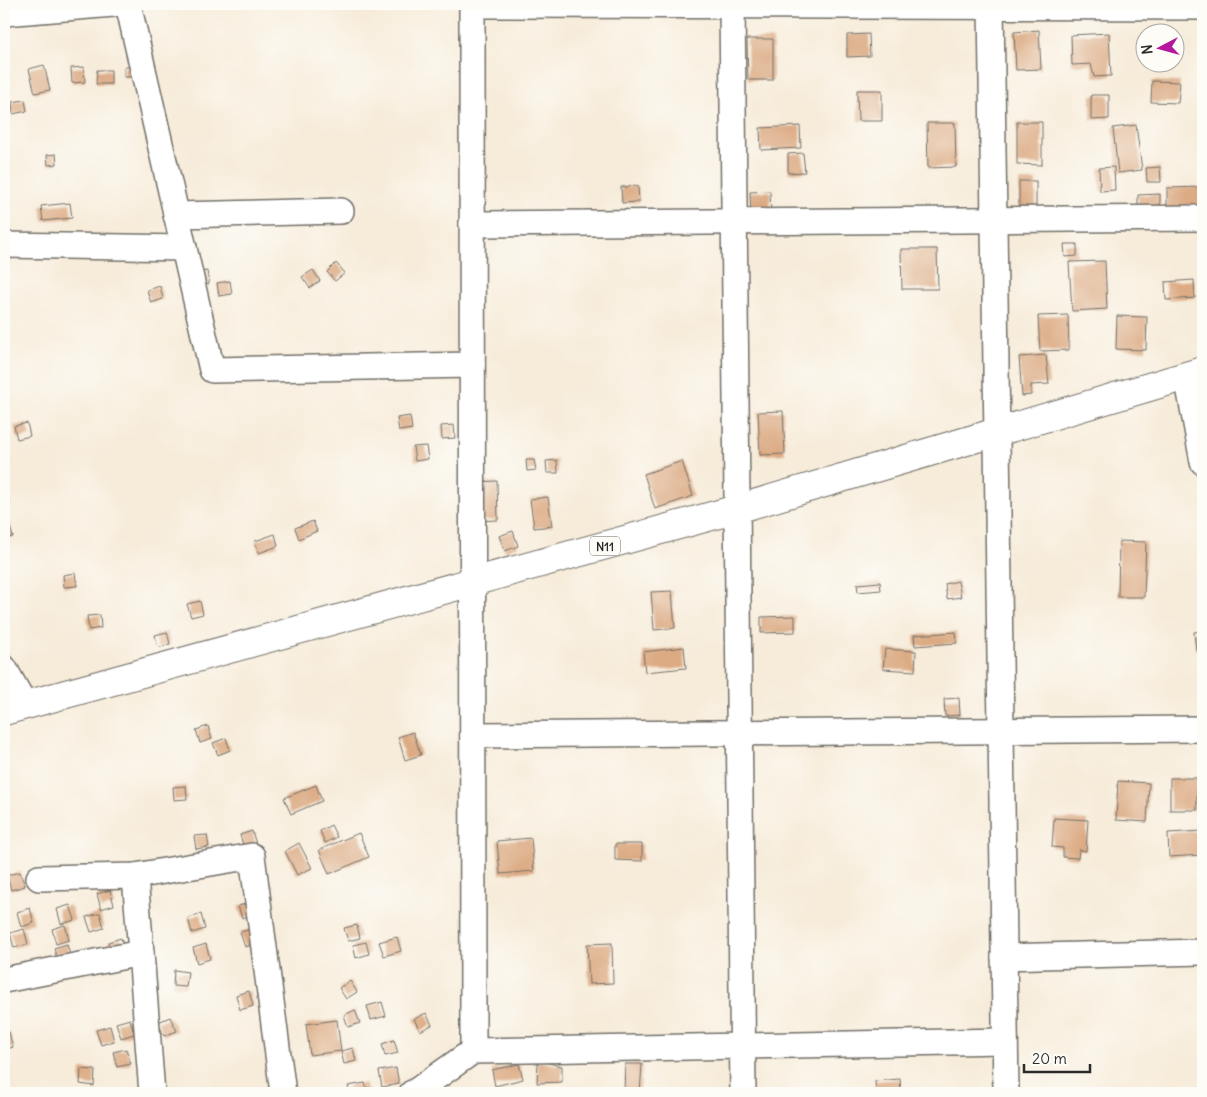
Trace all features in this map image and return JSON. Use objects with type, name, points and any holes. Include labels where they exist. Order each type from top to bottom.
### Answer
[{"type":"main road","name":"N11","points":[[15,708],[737,509],[1195,374]]},
{"type":"street","points":[[4,13],[114,4]]},
{"type":"street","points":[[128,4],[212,370],[472,365]]},
{"type":"street","points":[[473,1051],[472,4],[1203,7]]},
{"type":"street","points":[[732,5],[743,1093]]},
{"type":"street","points":[[991,5],[1006,1093]]},
{"type":"street","points":[[176,215],[341,211]]},
{"type":"street","points":[[472,224],[1203,218]]},
{"type":"street","points":[[4,245],[184,248]]},
{"type":"street","points":[[1195,374],[1203,462]]},
{"type":"street","points":[[4,668],[15,708]]},
{"type":"street","points":[[473,735],[1203,729]]},
{"type":"street","points":[[39,878],[135,876],[252,856],[284,1093]]},
{"type":"street","points":[[135,876],[152,1093]]},
{"type":"street","points":[[1004,957],[1203,952]]},
{"type":"street","points":[[4,980],[141,954]]},
{"type":"street","points":[[412,1093],[473,1051],[1005,1041]]},
{"type":"building","points":[[1039,30],[1041,69],[1016,70],[1014,32]]},
{"type":"building","points":[[1109,33],[1111,76],[1094,77],[1091,64],[1072,65],[1071,35]]},
{"type":"building","points":[[869,34],[870,56],[847,57],[847,35]]},
{"type":"building","points":[[747,39],[773,39],[773,80],[748,80]]},
{"type":"building","points":[[44,65],[50,90],[35,93],[29,69]]},
{"type":"building","points":[[84,67],[85,82],[72,83],[71,68]]},
{"type":"building","points":[[124,67],[135,67],[136,77],[124,77]]},
{"type":"building","points":[[97,70],[111,70],[111,84],[96,84]]},
{"type":"building","points":[[1152,81],[1180,82],[1178,103],[1151,102]]},
{"type":"building","points":[[857,90],[882,90],[882,121],[858,121]]},
{"type":"building","points":[[1091,95],[1109,95],[1109,119],[1091,120]]},
{"type":"building","points":[[25,100],[27,111],[13,114],[12,102]]},
{"type":"building","points":[[1017,122],[1042,122],[1042,165],[1017,164]]},
{"type":"building","points":[[927,123],[955,123],[956,167],[928,168]]},
{"type":"building","points":[[1136,125],[1142,170],[1118,173],[1113,128]]},
{"type":"building","points":[[800,126],[801,148],[761,150],[760,128]]},
{"type":"building","points":[[803,153],[805,172],[788,173],[788,154]]},
{"type":"building","points":[[56,154],[57,164],[48,165],[47,155]]},
{"type":"building","points":[[1114,167],[1115,190],[1100,191],[1099,168]]},
{"type":"building","points":[[1160,167],[1161,182],[1147,182],[1146,168]]},
{"type":"building","points":[[1019,181],[1036,181],[1036,217],[1019,217]]},
{"type":"building","points":[[638,186],[639,202],[622,203],[621,187]]},
{"type":"building","points":[[1203,187],[1203,212],[1167,213],[1167,188]]},
{"type":"building","points":[[770,191],[771,217],[751,218],[750,192]]},
{"type":"building","points":[[1160,194],[1160,209],[1138,211],[1138,195]]},
{"type":"building","points":[[70,203],[72,218],[43,221],[41,206]]},
{"type":"building","points":[[1064,244],[1077,244],[1077,256],[1065,257]]},
{"type":"building","points":[[901,249],[937,249],[938,289],[902,289]]},
{"type":"building","points":[[1105,261],[1107,309],[1072,311],[1069,262]]},
{"type":"building","points":[[336,263],[345,273],[335,281],[327,272]]},
{"type":"building","points":[[313,270],[320,281],[310,288],[302,277]]},
{"type":"building","points":[[207,271],[209,284],[196,286],[194,273]]},
{"type":"building","points":[[1194,280],[1195,298],[1166,300],[1165,282]]},
{"type":"building","points":[[230,281],[232,294],[219,296],[217,283]]},
{"type":"building","points":[[160,286],[163,299],[151,303],[147,290]]},
{"type":"building","points":[[1068,315],[1069,350],[1040,351],[1038,316]]},
{"type":"building","points":[[1117,316],[1147,317],[1146,350],[1116,349]]},
{"type":"building","points":[[1046,355],[1049,384],[1031,385],[1031,395],[1022,396],[1019,357]]},
{"type":"building","points":[[783,411],[785,454],[760,455],[758,412]]},
{"type":"building","points":[[410,416],[412,429],[399,431],[397,418]]},
{"type":"building","points":[[27,423],[30,436],[17,439],[14,426]]},
{"type":"building","points":[[454,425],[455,438],[442,439],[441,426]]},
{"type":"building","points":[[426,446],[428,459],[415,461],[413,447]]},
{"type":"building","points":[[526,460],[534,460],[536,470],[527,471]]},
{"type":"building","points":[[557,460],[558,473],[547,473],[546,461]]},
{"type":"building","points":[[682,461],[693,496],[655,509],[644,474]]},
{"type":"building","points":[[497,481],[498,520],[477,521],[476,482]]},
{"type":"building","points":[[7,492],[10,505],[4,506],[4,493]]},
{"type":"building","points":[[548,497],[552,526],[534,528],[530,499]]},
{"type":"building","points":[[313,521],[317,531],[299,539],[295,528]]},
{"type":"building","points":[[9,524],[13,537],[4,539],[4,526]]},
{"type":"building","points":[[513,531],[518,546],[505,551],[499,536]]},
{"type":"building","points":[[275,534],[278,546],[259,553],[255,541]]},
{"type":"building","points":[[1119,541],[1146,542],[1144,597],[1118,597]]},
{"type":"building","points":[[75,573],[77,586],[64,587],[63,575]]},
{"type":"building","points":[[958,581],[961,597],[947,599],[945,584]]},
{"type":"building","points":[[880,582],[881,590],[858,592],[857,584]]},
{"type":"building","points":[[672,591],[675,628],[654,630],[651,592]]},
{"type":"building","points":[[200,601],[203,614],[191,617],[187,604]]},
{"type":"building","points":[[100,615],[101,628],[89,630],[87,616]]},
{"type":"building","points":[[795,616],[795,632],[761,633],[761,617]]},
{"type":"building","points":[[1203,631],[1203,649],[1196,650],[1194,632]]},
{"type":"building","points":[[167,632],[170,644],[158,648],[155,635]]},
{"type":"building","points":[[956,632],[957,643],[915,646],[914,635]]},
{"type":"building","points":[[684,647],[686,668],[645,672],[643,652]]},
{"type":"building","points":[[885,649],[916,651],[915,671],[883,669]]},
{"type":"building","points":[[959,698],[960,715],[945,716],[944,699]]},
{"type":"building","points":[[208,726],[212,739],[200,743],[196,730]]},
{"type":"building","points":[[413,732],[421,755],[405,760],[398,737]]},
{"type":"building","points":[[226,738],[230,750],[218,755],[213,743]]},
{"type":"building","points":[[1170,778],[1197,778],[1197,810],[1170,810]]},
{"type":"building","points":[[1118,781],[1149,783],[1147,822],[1116,820]]},
{"type":"building","points":[[316,785],[322,801],[291,814],[284,798]]},
{"type":"building","points":[[186,786],[187,799],[174,800],[173,787]]},
{"type":"building","points":[[1054,818],[1088,820],[1086,851],[1079,850],[1078,858],[1063,857],[1063,848],[1052,847]]},
{"type":"building","points":[[331,825],[337,837],[325,843],[320,831]]},
{"type":"building","points":[[252,831],[256,844],[244,848],[240,835]]},
{"type":"building","points":[[1203,831],[1203,855],[1169,857],[1168,833]]},
{"type":"building","points":[[359,833],[369,857],[329,874],[319,850]]},
{"type":"building","points":[[207,835],[209,847],[196,849],[194,836]]},
{"type":"building","points":[[531,838],[534,871],[500,874],[497,841]]},
{"type":"building","points":[[299,843],[312,868],[297,875],[285,851]]},
{"type":"building","points":[[615,844],[642,844],[642,861],[615,860]]},
{"type":"building","points":[[20,872],[25,886],[11,890],[7,875]]},
{"type":"building","points":[[110,890],[114,905],[101,909],[97,894]]},
{"type":"building","points":[[249,903],[253,914],[242,918],[238,906]]},
{"type":"building","points":[[70,905],[75,920],[61,924],[57,909]]},
{"type":"building","points":[[30,908],[34,923],[21,927],[17,912]]},
{"type":"building","points":[[100,913],[104,928],[91,932],[86,917]]},
{"type":"building","points":[[201,914],[205,929],[192,933],[188,918]]},
{"type":"building","points":[[65,925],[69,940],[56,944],[52,929]]},
{"type":"building","points":[[357,925],[360,938],[348,941],[344,928]]},
{"type":"building","points":[[254,928],[258,943],[245,947],[240,932]]},
{"type":"building","points":[[24,929],[28,944],[14,948],[10,933]]},
{"type":"building","points":[[397,937],[401,951],[384,956],[379,942]]},
{"type":"building","points":[[121,938],[124,948],[111,952],[108,942]]},
{"type":"building","points":[[366,942],[369,954],[356,958],[353,945]]},
{"type":"building","points":[[612,943],[613,983],[589,984],[587,944]]},
{"type":"building","points":[[67,944],[71,959],[58,963],[54,948]]},
{"type":"building","points":[[206,944],[210,959],[197,963],[193,948]]},
{"type":"building","points":[[174,970],[188,972],[186,987],[173,986]]},
{"type":"building","points":[[350,981],[357,992],[346,999],[339,988]]},
{"type":"building","points":[[249,991],[253,1006],[240,1010],[236,995]]},
{"type":"building","points":[[382,1002],[386,1016],[371,1020],[367,1006]]},
{"type":"building","points":[[355,1010],[360,1023],[348,1027],[344,1015]]},
{"type":"building","points":[[426,1013],[432,1025],[420,1031],[414,1019]]},
{"type":"building","points":[[170,1017],[177,1031],[164,1036],[158,1022]]},
{"type":"building","points":[[130,1019],[134,1034],[121,1038],[116,1023]]},
{"type":"building","points":[[337,1020],[341,1051],[310,1055],[306,1024]]},
{"type":"building","points":[[110,1026],[114,1041],[101,1045],[96,1030]]},
{"type":"building","points":[[9,1032],[13,1047],[4,1050],[4,1034]]},
{"type":"building","points":[[394,1040],[398,1053],[385,1056],[382,1044]]},
{"type":"building","points":[[353,1048],[356,1061],[344,1064],[341,1051]]},
{"type":"building","points":[[126,1049],[131,1064],[117,1067],[113,1052]]},
{"type":"building","points":[[538,1061],[562,1066],[562,1082],[537,1083]]},
{"type":"building","points":[[519,1064],[523,1079],[495,1086],[492,1070]]},
{"type":"building","points":[[625,1064],[642,1064],[640,1093],[624,1093]]},
{"type":"building","points":[[396,1068],[399,1084],[382,1087],[379,1071]]},
{"type":"building","points":[[81,1069],[95,1070],[94,1086],[80,1084]]},
{"type":"building","points":[[900,1079],[901,1093],[876,1093],[875,1081]]},
{"type":"building","points":[[365,1083],[368,1093],[350,1093],[348,1086]]}]
